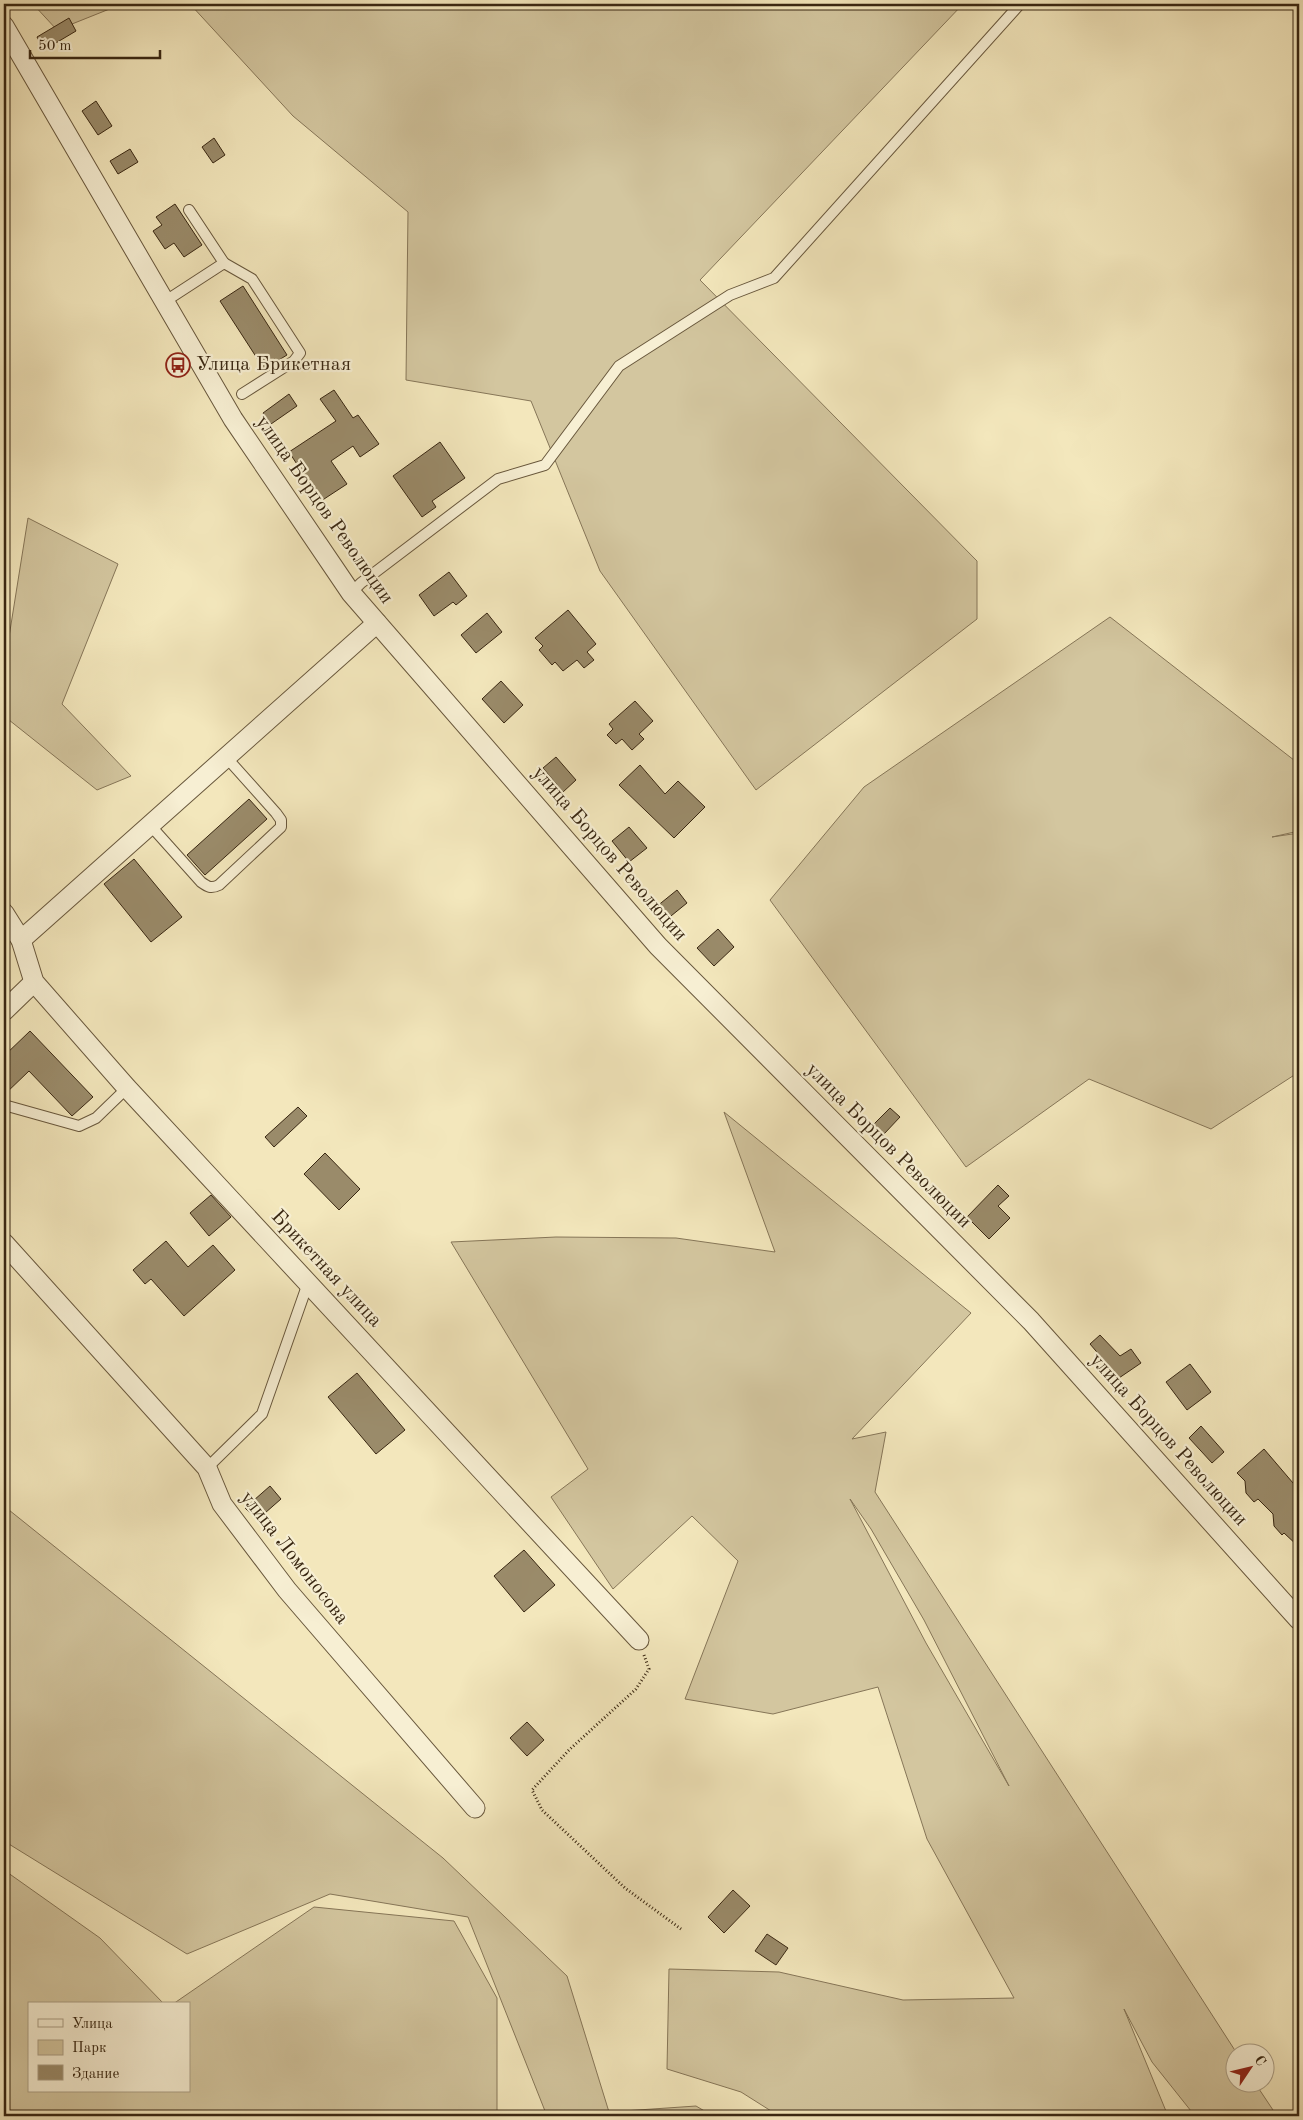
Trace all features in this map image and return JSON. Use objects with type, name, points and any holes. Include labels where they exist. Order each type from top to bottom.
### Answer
[{"type":"street","name":"улица Борцов Революции","points":[[4,26],[233,419],[351,593],[658,946],[1031,1321],[1299,1620]]},
{"type":"street","points":[[21,940],[377,623]]},
{"type":"street","name":"Брикетная улица","points":[[4,913],[21,940],[34,982],[127,1088],[639,1640]]},
{"type":"street","points":[[4,1011],[34,982]]},
{"type":"street","name":"улица Ломоносова","points":[[4,1243],[207,1468],[222,1504],[287,1590],[475,1808]]},
{"type":"lane","points":[[351,593],[361,583],[498,479],[545,465],[619,366],[730,295],[774,278],[1020,4]]},
{"type":"lane","points":[[189,210],[224,263],[244,274],[255,283],[300,353],[294,361],[242,394]]},
{"type":"lane","points":[[164,302],[224,263]]},
{"type":"lane","points":[[150,826],[201,882],[209,888],[219,885],[281,827],[281,820],[276,813],[226,757]]},
{"type":"lane","points":[[4,1105],[79,1126],[96,1118],[127,1088]]},
{"type":"lane","points":[[207,1468],[262,1414],[308,1283]]},
{"type":"path","points":[[639,1640],[649,1669],[636,1689],[569,1750],[532,1790],[542,1810],[625,1888],[681,1929]]},
{"type":"green space","points":[[33,4],[122,4],[57,30]]},
{"type":"green space","points":[[190,4],[963,4],[700,280],[977,561],[977,619],[756,790],[600,571],[531,401],[406,380],[408,212],[293,116]]},
{"type":"green space","points":[[28,518],[118,564],[62,704],[131,776],[97,790],[4,716],[4,637],[9,637]]},
{"type":"green space","points":[[1110,617],[1299,764],[1299,831],[1272,837],[1299,833],[1299,1072],[1211,1129],[1089,1079],[966,1167],[770,900],[864,787]]},
{"type":"green space","points":[[724,1112],[971,1313],[852,1439],[886,1432],[875,1492],[1230,2042],[1226,2042],[1226,2092],[1261,2092],[1277,2116],[1195,2116],[1152,2062],[1124,2009],[1168,2116],[779,2116],[741,2092],[667,2069],[669,1969],[779,1972],[903,2000],[1014,1998],[927,1839],[878,1687],[773,1714],[685,1699],[738,1561],[692,1516],[613,1589],[551,1497],[588,1469],[451,1242],[556,1237],[676,1238],[775,1252]],"holes":[[[850,1499],[871,1529],[924,1620],[1009,1786],[926,1643]]]},
{"type":"green space","points":[[4,1506],[443,1858],[567,1976],[609,2112],[696,2106],[713,2116],[547,2116],[468,1917],[330,1894],[187,1954],[4,1841]]},
{"type":"green space","points":[[4,1870],[100,1938],[162,2002],[28,2002],[28,2092],[190,2092],[190,2002],[176,2002],[314,1907],[454,1921],[497,1998],[497,2116],[4,2116]]},
{"type":"building","points":[[69,18],[76,31],[44,50],[37,37]]},
{"type":"building","points":[[96,101],[112,126],[98,135],[82,111]]},
{"type":"building","points":[[214,138],[225,155],[213,163],[202,147]]},
{"type":"building","points":[[130,149],[138,162],[118,174],[110,161]]},
{"type":"building","points":[[175,204],[202,245],[184,257],[174,243],[165,249],[153,231],[162,225],[156,217]]},
{"type":"building","points":[[243,286],[287,355],[264,369],[220,301]]},
{"type":"building","points":[[334,390],[353,418],[358,415],[379,444],[360,457],[353,446],[331,461],[347,484],[321,501],[289,452],[336,421],[320,399]]},
{"type":"building","points":[[289,394],[297,406],[271,424],[263,413]]},
{"type":"building","points":[[440,442],[465,478],[432,501],[436,507],[422,517],[393,476]]},
{"type":"building","points":[[449,572],[467,596],[456,605],[453,602],[434,616],[419,595]]},
{"type":"building","points":[[568,610],[596,644],[587,652],[594,660],[584,668],[577,660],[563,671],[555,662],[552,665],[539,650],[543,646],[535,638]]},
{"type":"building","points":[[487,613],[502,632],[476,653],[461,635]]},
{"type":"building","points":[[501,681],[523,705],[504,723],[482,699]]},
{"type":"building","points":[[635,701],[653,721],[639,734],[644,739],[632,750],[622,739],[616,744],[607,735],[613,729],[609,724]]},
{"type":"building","points":[[556,757],[576,780],[563,792],[543,768]]},
{"type":"building","points":[[640,765],[665,794],[678,781],[705,807],[674,838],[619,785]]},
{"type":"building","points":[[249,799],[267,819],[205,875],[187,855]]},
{"type":"building","points":[[629,827],[647,848],[629,862],[612,841]]},
{"type":"building","points":[[134,859],[182,917],[151,942],[104,884]]},
{"type":"building","points":[[677,890],[687,903],[666,920],[656,907]]},
{"type":"building","points":[[718,929],[734,947],[714,966],[697,948]]},
{"type":"building","points":[[30,1031],[93,1097],[72,1116],[29,1071],[4,1095],[4,1056]]},
{"type":"building","points":[[298,1107],[307,1116],[274,1147],[265,1137]]},
{"type":"building","points":[[890,1108],[900,1117],[884,1134],[873,1125]]},
{"type":"building","points":[[325,1153],[360,1189],[339,1210],[304,1174]]},
{"type":"building","points":[[998,1185],[1009,1196],[998,1206],[1010,1218],[989,1239],[967,1217]]},
{"type":"building","points":[[211,1195],[231,1217],[209,1236],[190,1213]]},
{"type":"building","points":[[166,1241],[188,1267],[213,1245],[235,1270],[184,1316],[151,1279],[145,1284],[133,1270]]},
{"type":"building","points":[[1100,1335],[1120,1356],[1131,1349],[1141,1363],[1119,1378],[1090,1344]]},
{"type":"building","points":[[1190,1364],[1211,1392],[1187,1410],[1166,1382]]},
{"type":"building","points":[[357,1373],[405,1430],[376,1454],[328,1397]]},
{"type":"building","points":[[1201,1426],[1224,1452],[1212,1463],[1189,1438]]},
{"type":"building","points":[[1264,1449],[1299,1490],[1299,1547],[1284,1533],[1282,1535],[1274,1526],[1273,1514],[1258,1499],[1254,1502],[1246,1493],[1245,1481],[1237,1473]]},
{"type":"building","points":[[270,1486],[281,1499],[257,1520],[245,1508]]},
{"type":"building","points":[[524,1550],[555,1585],[524,1612],[494,1576]]},
{"type":"building","points":[[527,1722],[544,1740],[527,1756],[510,1738]]},
{"type":"building","points":[[733,1890],[750,1906],[724,1933],[708,1917]]},
{"type":"building","points":[[767,1934],[788,1948],[776,1965],[755,1951]]},
{"type":"place","name":"Улица Брикетная","points":[[178,365]]}]
